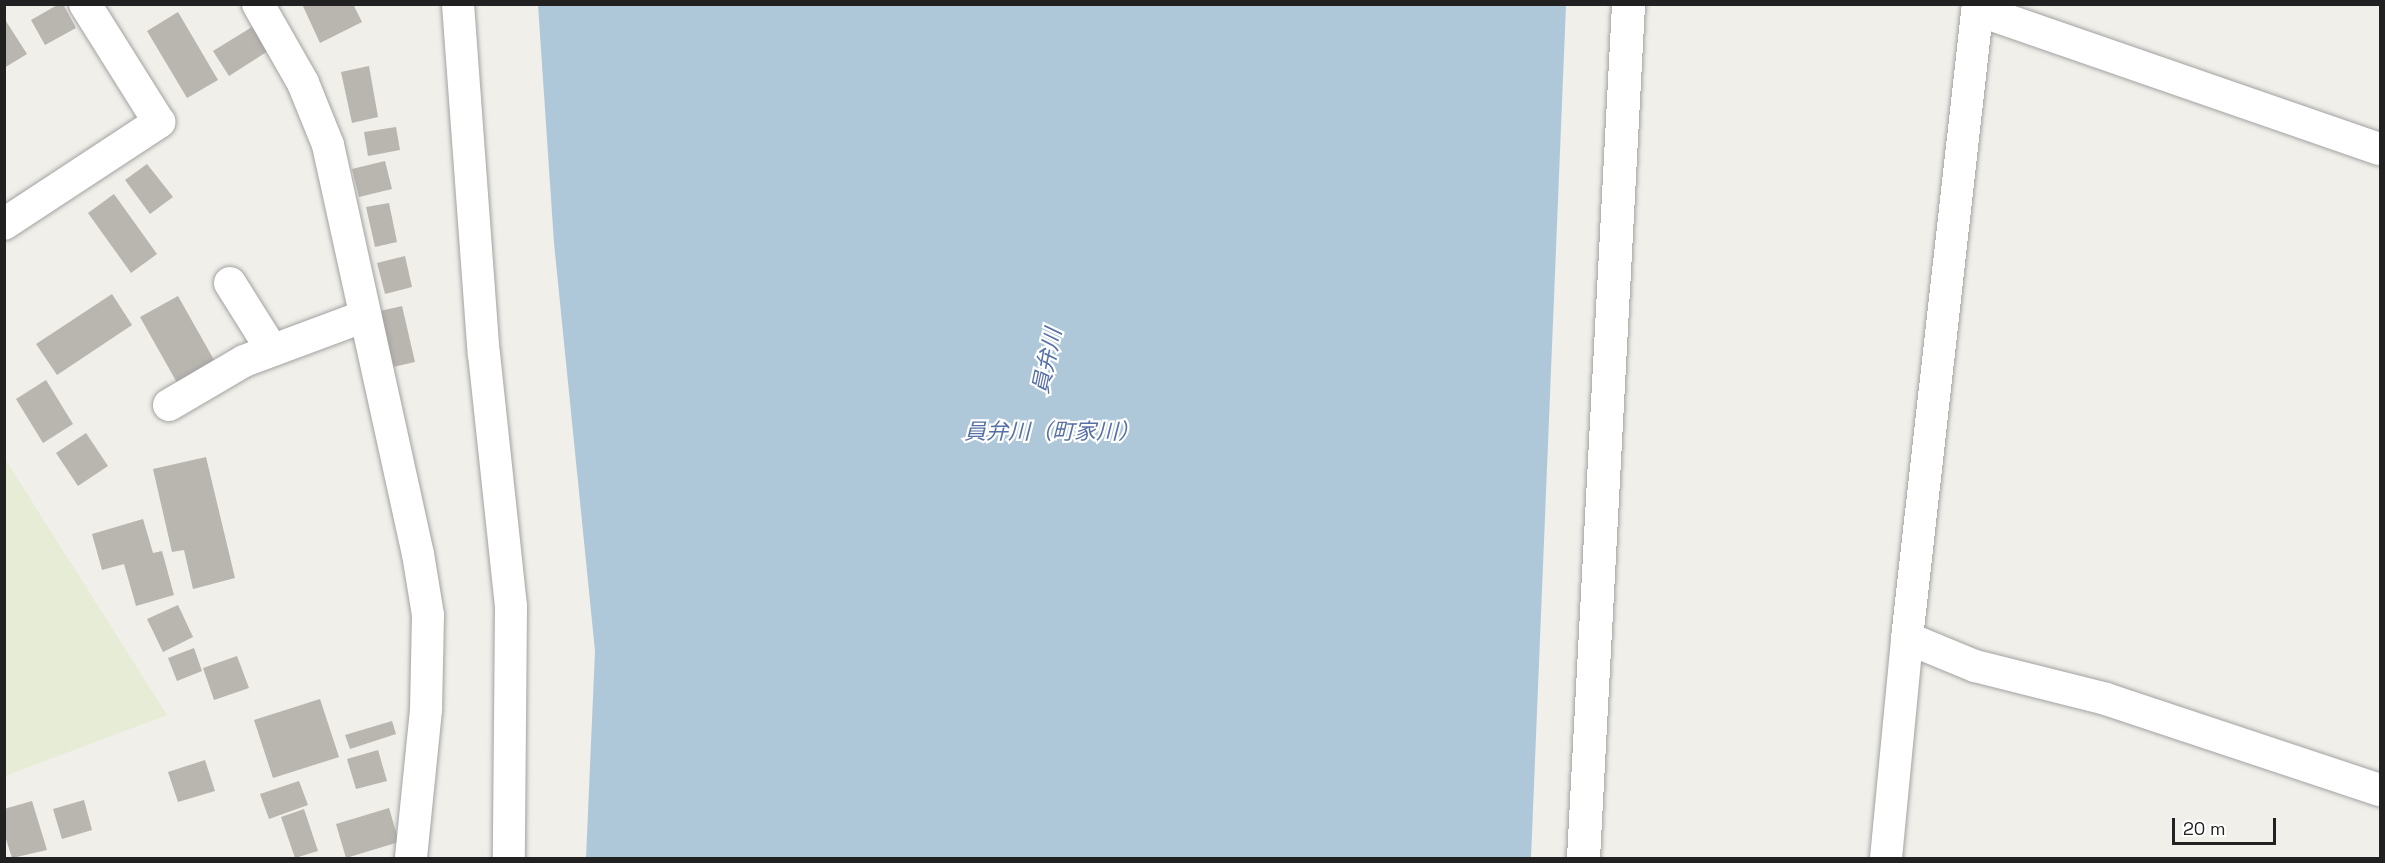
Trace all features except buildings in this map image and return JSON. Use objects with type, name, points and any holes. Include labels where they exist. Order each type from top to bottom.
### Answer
[{"type":"street","points":[[4,224],[159,122],[85,4]]},
{"type":"street","points":[[258,4],[303,83],[328,144],[428,615],[426,710],[411,858]]},
{"type":"street","points":[[458,4],[484,354],[511,606],[509,858]]},
{"type":"street","points":[[1583,858],[1628,4]]},
{"type":"street","points":[[1886,858],[1906,638],[1978,7],[2380,149]]},
{"type":"street","points":[[230,283],[272,350]]},
{"type":"street","points":[[169,405],[244,361],[365,316]]},
{"type":"street","points":[[1906,638],[1975,666],[2106,699],[2380,790]]},
{"type":"green space","points":[[5,459],[167,715],[4,776]]},
{"type":"water","name":"員弁川（町家川）","points":[[538,5],[1566,5],[1531,858],[586,858],[595,651],[554,243]]},
{"type":"water label","name":"員弁川","points":[[1047,361]]}]
